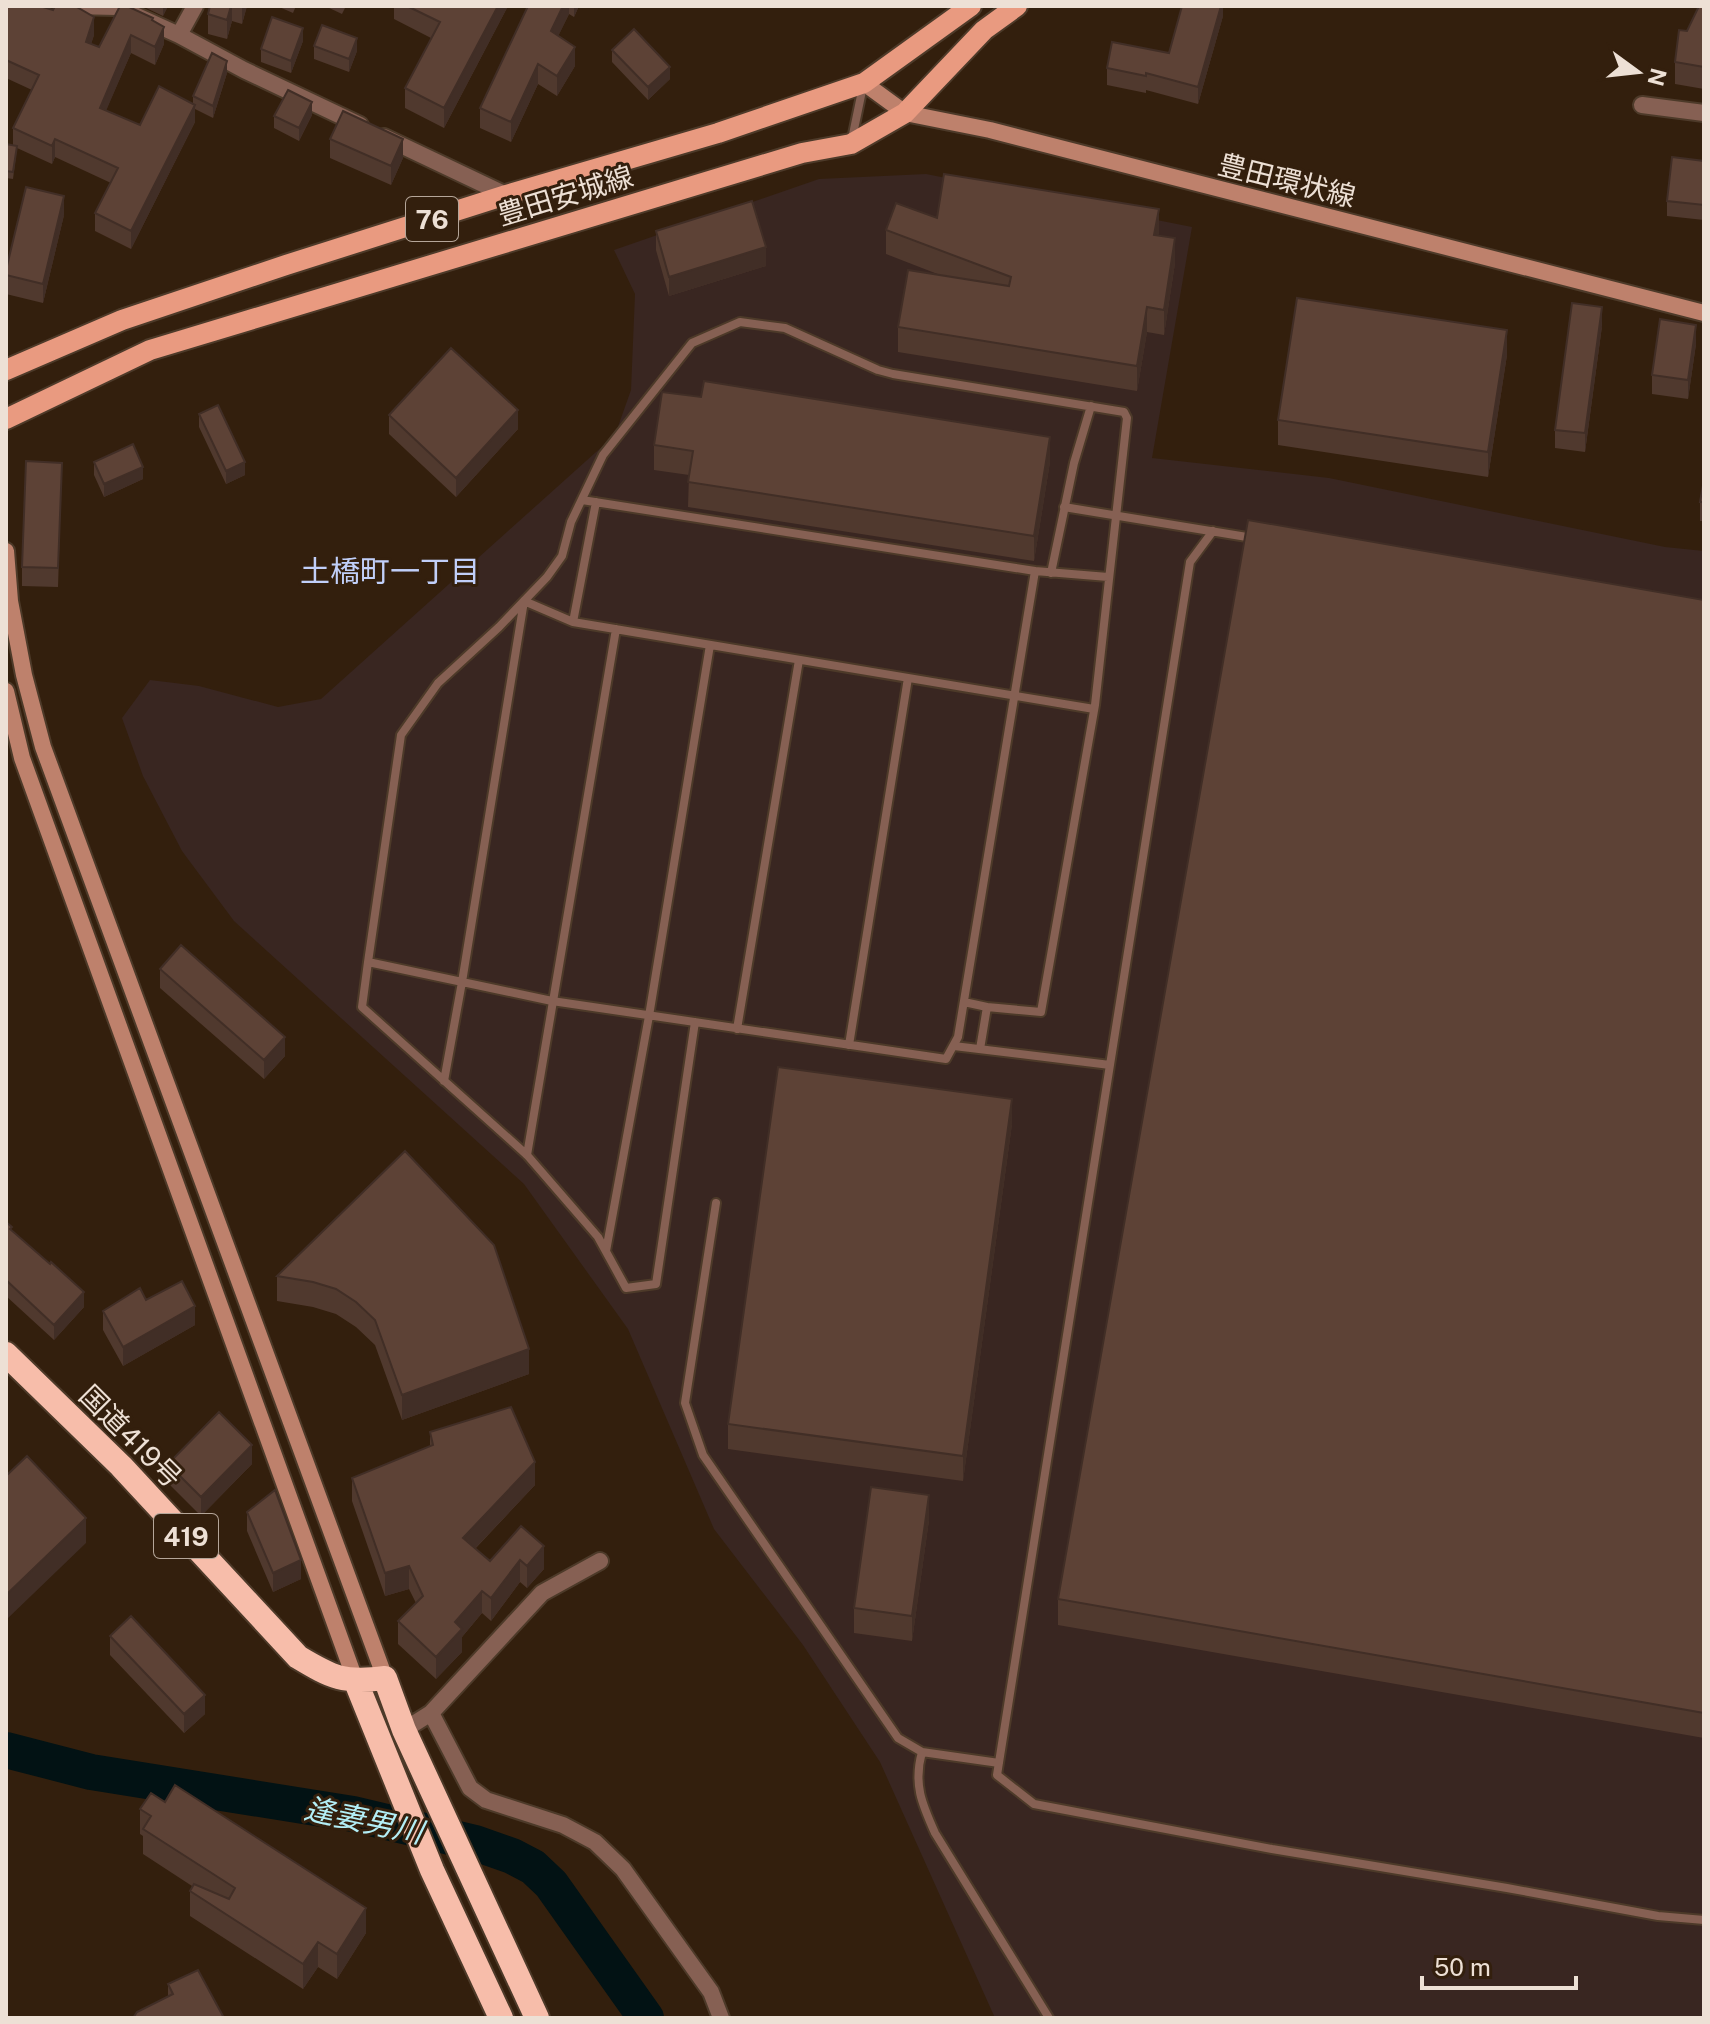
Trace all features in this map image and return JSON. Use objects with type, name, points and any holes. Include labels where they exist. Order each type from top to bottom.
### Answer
[{"type":"highway","name":"国道419号","points":[[6,1354],[121,1466],[298,1657],[327,1675],[356,1682],[385,1678]]},
{"type":"highway","points":[[385,1678],[404,1730],[537,2018]]},
{"type":"highway","points":[[356,1682],[432,1870],[501,2018]]},
{"type":"main road","name":"豊田安城線","points":[[6,370],[122,320],[286,265],[506,195],[718,133],[864,83],[971,6]]},
{"type":"main road","name":"豊田安城線","points":[[6,419],[150,350],[802,153],[851,144],[905,113],[984,30],[1017,6]]},
{"type":"street","points":[[72,6],[117,7],[506,195]]},
{"type":"street","points":[[179,35],[195,6]]},
{"type":"street","name":"豊田環状線","points":[[864,83],[905,113],[990,130],[1704,313]]},
{"type":"street","points":[[1642,105],[1704,113]]},
{"type":"street","points":[[6,551],[10,601],[21,660],[43,747],[385,1678]]},
{"type":"street","points":[[6,691],[22,758],[356,1682]]},
{"type":"street","points":[[404,1730],[431,1713],[542,1593],[600,1561]]},
{"type":"street","points":[[431,1713],[470,1788],[486,1800],[563,1825],[595,1842],[623,1869],[711,1992],[721,2018]]},
{"type":"lane","points":[[851,144],[864,83]]},
{"type":"lane","points":[[695,1022],[656,1284],[626,1288],[598,1237],[527,1155],[362,1007],[401,735],[438,683],[547,577],[562,556],[571,522],[603,455],[692,343],[740,322],[785,328],[893,374],[1124,412],[1127,418],[1094,707],[1041,1012],[964,1002]]},
{"type":"lane","points":[[1051,573],[1074,463],[1091,406]]},
{"type":"lane","points":[[582,500],[1035,571],[1108,577]]},
{"type":"lane","points":[[573,622],[596,502]]},
{"type":"lane","points":[[1064,507],[1259,539]]},
{"type":"lane","points":[[1213,531],[1190,562],[997,1775],[1034,1804],[1658,1916],[1704,1920]]},
{"type":"lane","points":[[368,962],[552,1001],[946,1059],[958,1037],[1035,571]]},
{"type":"lane","points":[[524,601],[573,622],[1094,707]]},
{"type":"lane","points":[[444,1081],[524,601]]},
{"type":"lane","points":[[527,1155],[616,629]]},
{"type":"lane","points":[[606,1252],[649,1016],[710,645]]},
{"type":"lane","points":[[737,1029],[799,660]]},
{"type":"lane","points":[[849,1045],[908,678]]},
{"type":"lane","points":[[980,1049],[987,1007]]},
{"type":"lane","points":[[954,1046],[1110,1065]]},
{"type":"lane","points":[[716,1203],[685,1403],[703,1455],[898,1738],[922,1752],[999,1763]]},
{"type":"lane","points":[[922,1752],[917,1784],[935,1833],[1049,2018]]},
{"type":"shaded area","points":[[926,174],[1192,227],[1152,458],[1329,478],[1665,547],[1704,551],[1704,2018],[995,2018],[880,1762],[803,1645],[714,1529],[628,1329],[524,1184],[234,921],[182,851],[143,776],[122,718],[150,680],[199,686],[278,707],[321,699],[615,435],[631,390],[635,294],[614,250],[819,179]]},
{"type":"building","points":[[6,6],[40,6],[53,10],[55,6],[75,6],[94,17],[86,42],[99,47],[120,6],[153,18],[164,27],[155,47],[131,35],[100,108],[140,125],[159,86],[195,105],[131,231],[95,213],[118,168],[55,139],[52,146],[13,128],[39,75],[6,60]]},
{"type":"building","points":[[210,6],[231,6],[227,20],[208,14]]},
{"type":"building","points":[[407,6],[498,6],[444,108],[405,88],[440,22]]},
{"type":"building","points":[[528,6],[563,6],[551,31],[575,47],[557,76],[538,64],[511,122],[480,108]]},
{"type":"building","points":[[1182,6],[1221,6],[1198,87],[1146,73],[1146,76],[1107,68],[1112,42],[1169,53]]},
{"type":"building","points":[[1699,6],[1704,6],[1704,67],[1675,62],[1679,30],[1687,31]]},
{"type":"building","points":[[272,17],[303,28],[291,61],[261,49]]},
{"type":"building","points":[[322,25],[357,38],[349,59],[314,46]]},
{"type":"building","points":[[634,29],[670,67],[648,87],[612,50]]},
{"type":"building","points":[[212,53],[227,61],[213,106],[193,96]]},
{"type":"building","points":[[288,90],[312,102],[299,128],[274,116]]},
{"type":"building","points":[[343,111],[403,139],[391,166],[330,139]]},
{"type":"building","points":[[6,144],[17,146],[13,172],[6,171]]},
{"type":"building","points":[[1672,157],[1704,161],[1704,205],[1667,201]]},
{"type":"building","points":[[944,174],[1159,209],[1154,235],[1175,238],[1164,310],[1147,307],[1137,366],[898,327],[908,270],[1009,286],[1011,277],[886,230],[896,203],[937,218]]},
{"type":"building","points":[[26,187],[64,196],[43,284],[6,275]]},
{"type":"building","points":[[752,201],[766,247],[669,277],[656,231]]},
{"type":"building","points":[[1297,298],[1507,330],[1488,452],[1278,420]]},
{"type":"building","points":[[1572,303],[1602,307],[1585,433],[1555,430]]},
{"type":"building","points":[[1660,319],[1696,325],[1688,380],[1652,375]]},
{"type":"building","points":[[451,348],[518,410],[456,478],[389,415]]},
{"type":"building","points":[[704,381],[1050,437],[1034,536],[688,482],[693,451],[654,445],[662,392],[701,397]]},
{"type":"building","points":[[218,405],[245,462],[226,471],[199,414]]},
{"type":"building","points":[[133,444],[143,467],[104,484],[94,462]]},
{"type":"building","points":[[26,461],[62,463],[58,568],[22,567]]},
{"type":"building","points":[[1704,480],[1704,502],[1700,502]]},
{"type":"building","points":[[1248,520],[1704,600],[1704,1713],[1058,1599]]},
{"type":"building","points":[[181,945],[285,1037],[264,1060],[160,969]]},
{"type":"building","points":[[778,1067],[1012,1099],[963,1456],[728,1424]]},
{"type":"building","points":[[405,1151],[494,1245],[529,1349],[402,1395],[375,1320],[336,1289],[277,1276]]},
{"type":"building","points":[[6,1222],[12,1227],[10,1229],[84,1292],[54,1325],[6,1280]]},
{"type":"building","points":[[182,1281],[195,1306],[123,1347],[103,1311],[140,1288],[146,1300]]},
{"type":"building","points":[[511,1407],[535,1462],[463,1538],[490,1561],[521,1526],[544,1546],[527,1566],[520,1560],[491,1598],[482,1591],[455,1622],[462,1629],[436,1657],[398,1621],[423,1596],[409,1566],[385,1573],[352,1478],[433,1445],[430,1432]]},
{"type":"building","points":[[219,1412],[252,1445],[201,1497],[168,1464]]},
{"type":"building","points":[[27,1456],[86,1518],[6,1595],[6,1476]]},
{"type":"building","points":[[871,1487],[929,1495],[912,1616],[854,1608]]},
{"type":"building","points":[[275,1490],[301,1560],[273,1573],[247,1512]]},
{"type":"building","points":[[131,1616],[205,1695],[184,1714],[110,1636]]},
{"type":"building","points":[[175,1785],[366,1908],[337,1954],[318,1942],[303,1964],[190,1891],[194,1884],[229,1899],[235,1888],[143,1829],[151,1816],[140,1809],[151,1793],[165,1802]]},
{"type":"building","points":[[198,1970],[224,2018],[133,2018],[137,2012],[173,1994],[168,1984]]},
{"type":"waterway","name":"逢妻男川","points":[[6,1750],[91,1772],[353,1814],[475,1843],[512,1856],[533,1867],[551,1884],[646,2018]]},
{"type":"district","name":"土橋町一丁目","points":[[390,571]]}]
